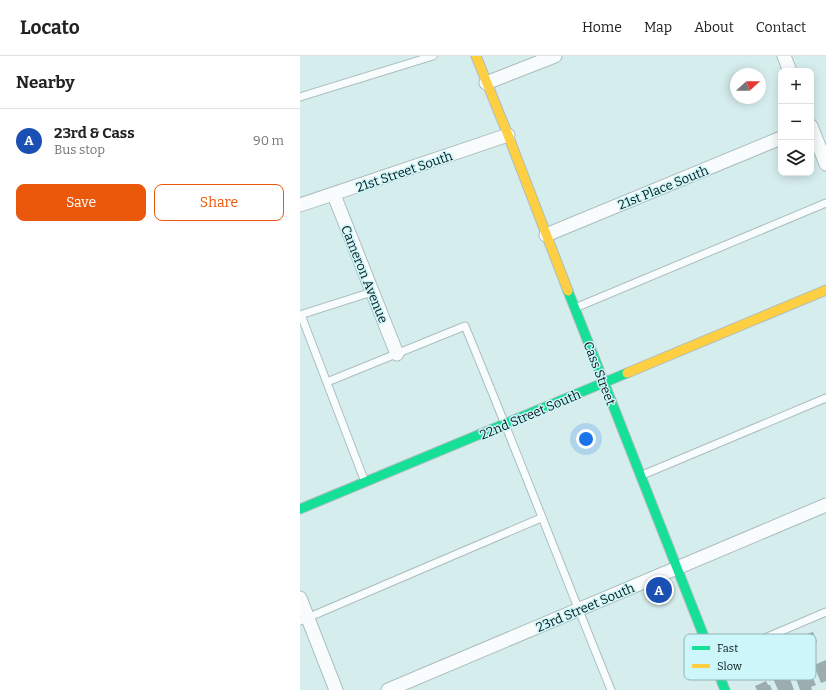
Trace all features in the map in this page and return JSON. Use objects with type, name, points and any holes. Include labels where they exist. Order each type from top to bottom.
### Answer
[{"type":"street","name":"Cass Street","points":[[476,56],[703,634]]},
{"type":"street","points":[[486,83],[555,56]]},
{"type":"street","points":[[784,56],[789,68]]},
{"type":"street","points":[[814,134],[826,164]]},
{"type":"street","name":"21st Street South","points":[[300,205],[334,195],[508,135]]},
{"type":"street","name":"21st Place South","points":[[546,235],[778,139]]},
{"type":"street","name":"Cameron Avenue","points":[[334,195],[397,354]]},
{"type":"street","name":"22nd Street South","points":[[300,509],[506,425],[826,290]]},
{"type":"street","name":"23rd Street South","points":[[388,690],[826,505]]},
{"type":"street","points":[[300,598],[304,619],[336,690]]},
{"type":"street","name":"Cass Street","points":[[721,680],[725,690]]},
{"type":"lane","points":[[300,97],[433,56]]},
{"type":"lane","points":[[574,308],[826,203]]},
{"type":"lane","points":[[365,482],[300,315],[372,292]]},
{"type":"lane","points":[[327,382],[465,326],[611,690]]},
{"type":"lane","points":[[640,476],[826,398]]},
{"type":"lane","points":[[304,619],[541,518]]},
{"type":"lane","points":[[774,634],[826,612]]},
{"type":"building","points":[[826,660],[826,681],[821,683],[816,670],[816,664]]},
{"type":"building","points":[[774,680],[790,680],[794,690],[778,690]]},
{"type":"building","points":[[796,680],[814,680],[816,685],[811,687],[812,690],[800,690]]},
{"type":"building","points":[[766,681],[772,690],[757,690],[755,686]]},
{"type":"traffic: fast","points":[[568,291],[703,634]]},
{"type":"traffic: fast","points":[[300,509],[627,373]]},
{"type":"traffic: fast","points":[[721,680],[725,690]]},
{"type":"traffic: slow","points":[[476,56],[568,291]]},
{"type":"traffic: slow","points":[[627,373],[826,290]]},
{"type":"place","name":"23rd & Cass","points":[[659,590]]}]
